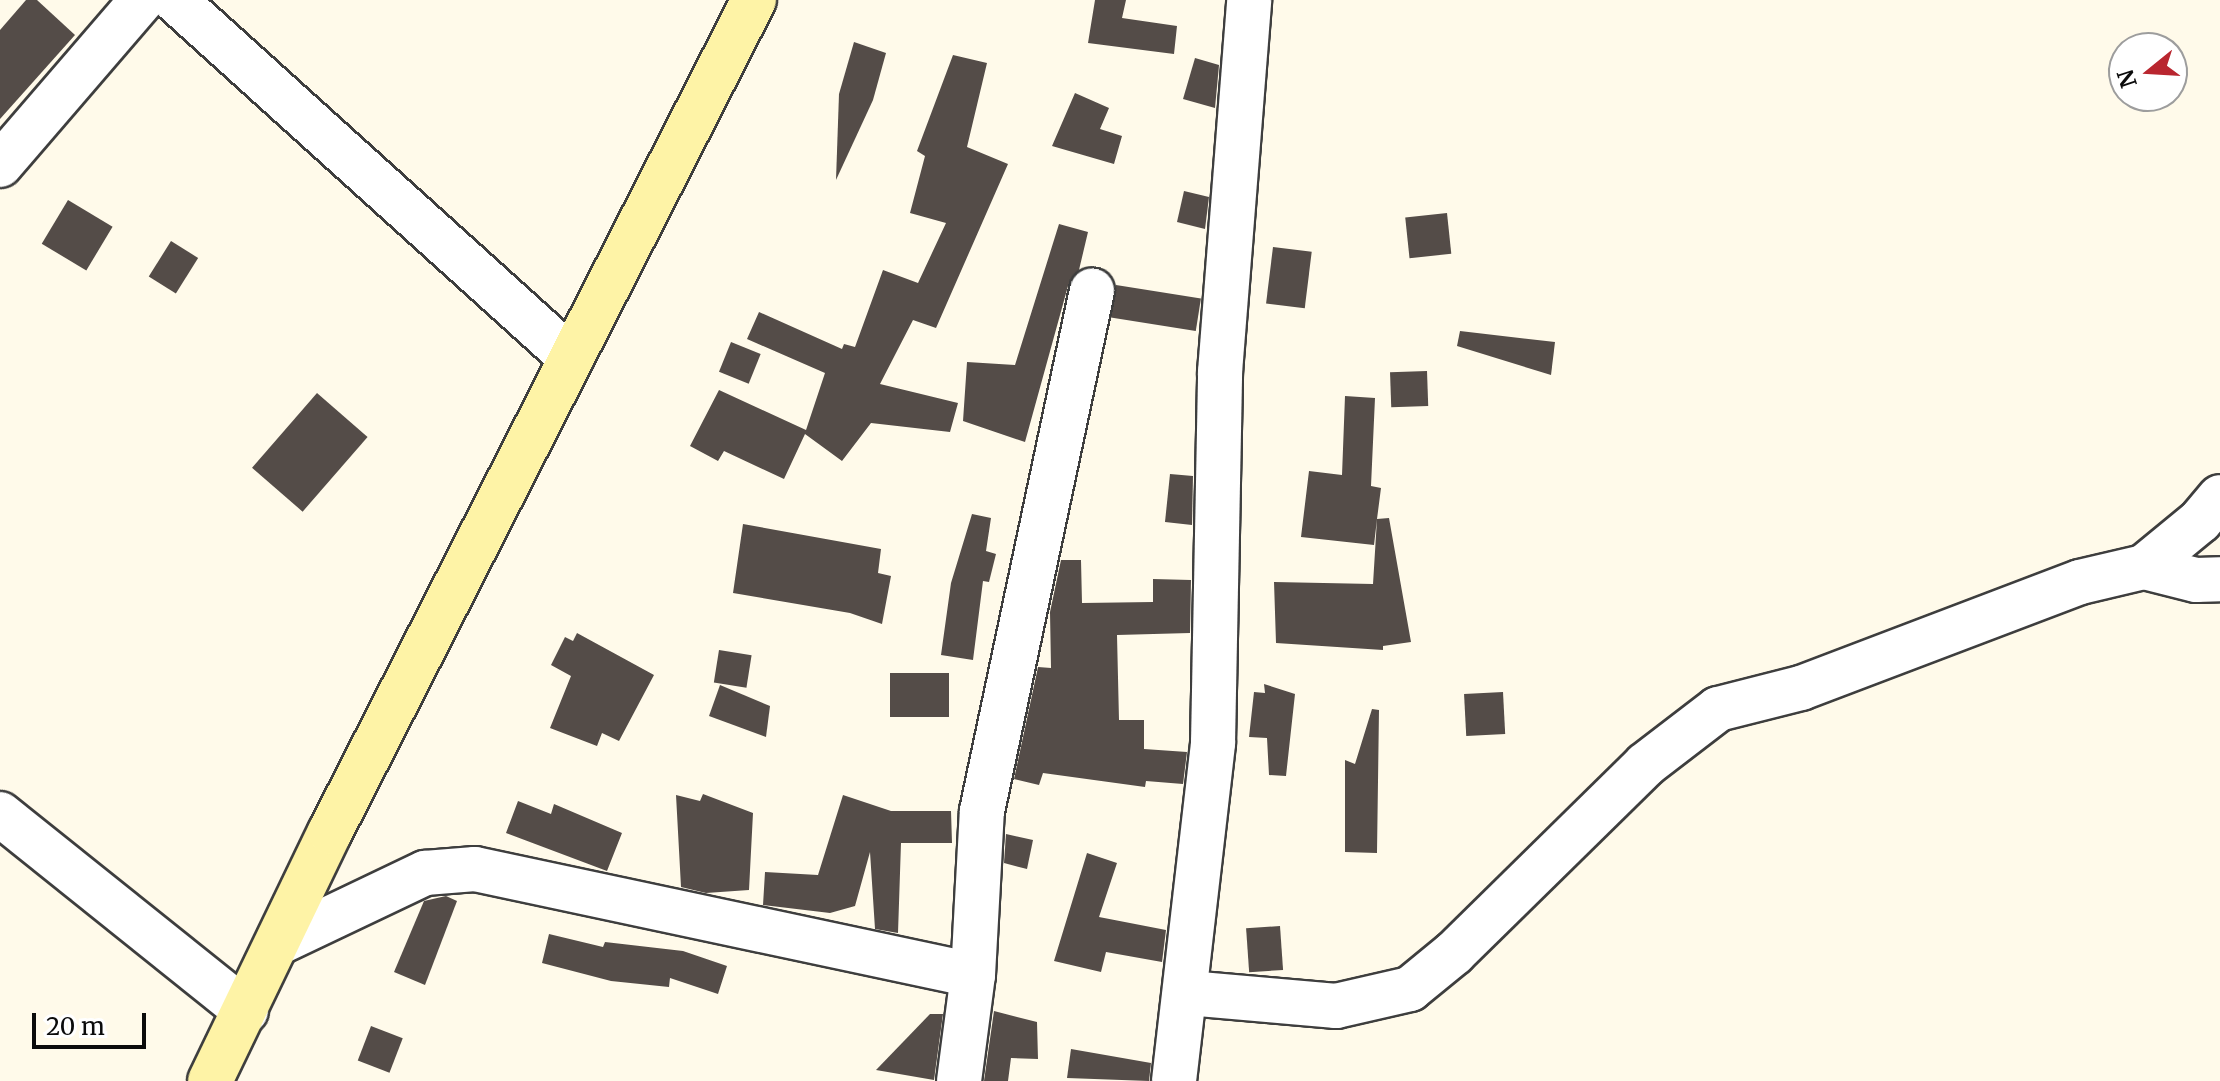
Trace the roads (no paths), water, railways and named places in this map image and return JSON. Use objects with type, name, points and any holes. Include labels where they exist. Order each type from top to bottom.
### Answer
[{"type":"main road","points":[[210,1081],[571,358],[754,0]]},
{"type":"street","points":[[0,165],[142,0]]},
{"type":"street","points":[[175,0],[571,358]]},
{"type":"street","points":[[1174,1081],[1188,993],[1213,743],[1220,372],[1249,0]]},
{"type":"street","points":[[959,1081],[973,975],[982,811],[1092,291]]},
{"type":"street","points":[[1188,993],[1336,1006],[1410,989],[1454,953],[1645,765],[1718,709],[1801,688],[2080,582],[2144,567],[2200,521],[2220,497]]},
{"type":"street","points":[[2144,567],[2196,580],[2220,579]]},
{"type":"street","points":[[0,814],[246,1011]]},
{"type":"street","points":[[278,943],[425,873],[475,869],[973,975]]}]
